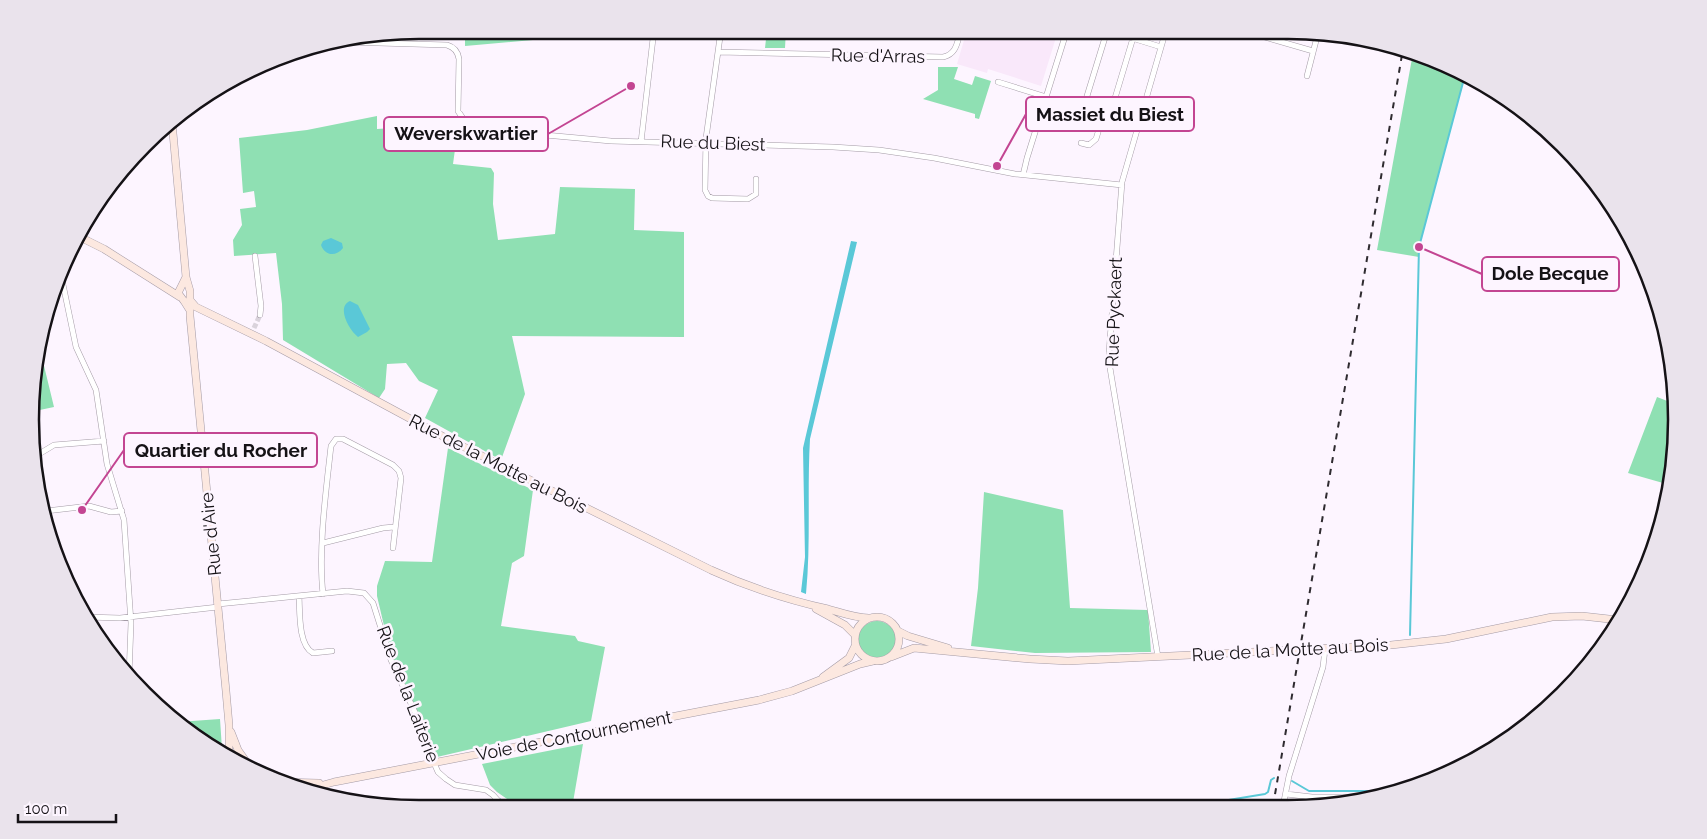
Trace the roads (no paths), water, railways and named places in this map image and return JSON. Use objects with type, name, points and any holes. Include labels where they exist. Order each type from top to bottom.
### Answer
[{"type":"main road","name":"Rue d'Aire","points":[[173,129],[187,299],[229,726],[229,749]]},
{"type":"main road","points":[[84,239],[187,299]]},
{"type":"main road","name":"Rue de la Motte au Bois","points":[[187,299],[252,330],[444,437],[694,562],[747,585],[807,605],[852,616],[869,618]]},
{"type":"main road","name":"Rue de la Motte au Bois","points":[[807,605],[845,625],[855,635]]},
{"type":"main road","name":"Rue de la Motte au Bois","points":[[891,656],[914,648],[1048,660],[1325,649],[1428,642],[1552,617],[1582,616],[1611,619]]},
{"type":"main road","points":[[869,618],[885,618],[894,624],[898,632],[898,645],[891,656],[881,661],[860,664],[812,684],[845,661],[855,646],[855,635],[859,626],[869,618]]},
{"type":"main road","name":"Rue de la Motte au Bois","points":[[898,632],[960,652]]},
{"type":"main road","points":[[855,646],[863,657],[873,661]]},
{"type":"main road","name":"Voie de Contournement","points":[[319,786],[750,702],[784,694],[812,684]]},
{"type":"main road","name":"Rue d'Aire","points":[[229,726],[238,750],[243,757]]},
{"type":"main road","name":"Voie de Contournement","points":[[304,782],[334,782]]},
{"type":"street","points":[[641,142],[653,39]]},
{"type":"street","points":[[720,39],[706,143],[704,188],[708,196],[712,198],[750,198],[756,194],[756,178]]},
{"type":"street","name":"Rue d'Arras","points":[[718,52],[943,57],[955,50],[958,39]]},
{"type":"street","points":[[1023,175],[1064,39]]},
{"type":"street","points":[[1083,109],[1103,39]]},
{"type":"street","points":[[1102,116],[1112,108],[1132,39]]},
{"type":"street","points":[[1135,39],[1161,47]]},
{"type":"street","name":"Rue Pyckaert","points":[[1158,657],[1110,362],[1122,185],[1163,39]]},
{"type":"street","points":[[1271,39],[1313,51]]},
{"type":"street","points":[[1307,76],[1316,40]]},
{"type":"street","name":"Rue du Biest","points":[[384,41],[452,47],[457,53],[459,60],[458,111],[462,118],[469,122],[550,136],[641,142],[879,150],[1023,175],[1122,185]]},
{"type":"street","points":[[998,82],[1098,113],[1102,116]]},
{"type":"street","points":[[1081,143],[1089,145],[1094,142],[1102,116]]},
{"type":"street","points":[[254,256],[260,315]]},
{"type":"street","points":[[63,286],[75,343],[96,390],[107,464],[122,511],[126,535],[130,616],[128,665]]},
{"type":"street","points":[[323,594],[323,544],[331,446],[332,442],[338,438],[385,461],[399,471],[401,478],[393,548]]},
{"type":"street","points":[[41,453],[54,445],[104,441]]},
{"type":"street","points":[[50,511],[89,506],[113,513],[122,511]]},
{"type":"street","points":[[323,544],[383,528],[394,527]]},
{"type":"street","name":"Rue de la Laiterie","points":[[95,617],[117,618],[299,596],[364,593],[372,600],[378,614],[391,660],[426,737],[434,763],[441,775],[452,783],[483,789],[497,800]]},
{"type":"street","points":[[299,596],[305,646],[313,653],[332,651]]},
{"type":"street","points":[[1284,800],[1290,772],[1323,667],[1325,649]]},
{"type":"street","points":[[1286,794],[1337,797]]},
{"type":"water","points":[[331,238],[342,243],[343,248],[334,254],[325,251],[321,245],[323,241]]},
{"type":"water","points":[[851,241],[857,242],[810,439],[806,594],[801,592],[805,557],[803,448]]},
{"type":"water","points":[[350,301],[358,305],[370,329],[358,337],[345,319],[344,308]]},
{"type":"waterway","points":[[1410,635],[1419,247],[1463,82]]},
{"type":"waterway","points":[[1228,800],[1265,794],[1268,792],[1271,780],[1274,778]]},
{"type":"waterway","points":[[1292,781],[1309,791],[1370,791]]},
{"type":"tunnel","points":[[254,328],[260,315]]},
{"type":"railway","points":[[1274,800],[1402,57]]},
{"type":"place","name":"Weverskwartier","points":[[631,86]]},
{"type":"place","name":"Massiet du Biest","points":[[997,166]]},
{"type":"place","name":"Dole Becque","points":[[1419,247]]},
{"type":"place","name":"Quartier du Rocher","points":[[82,510]]}]
